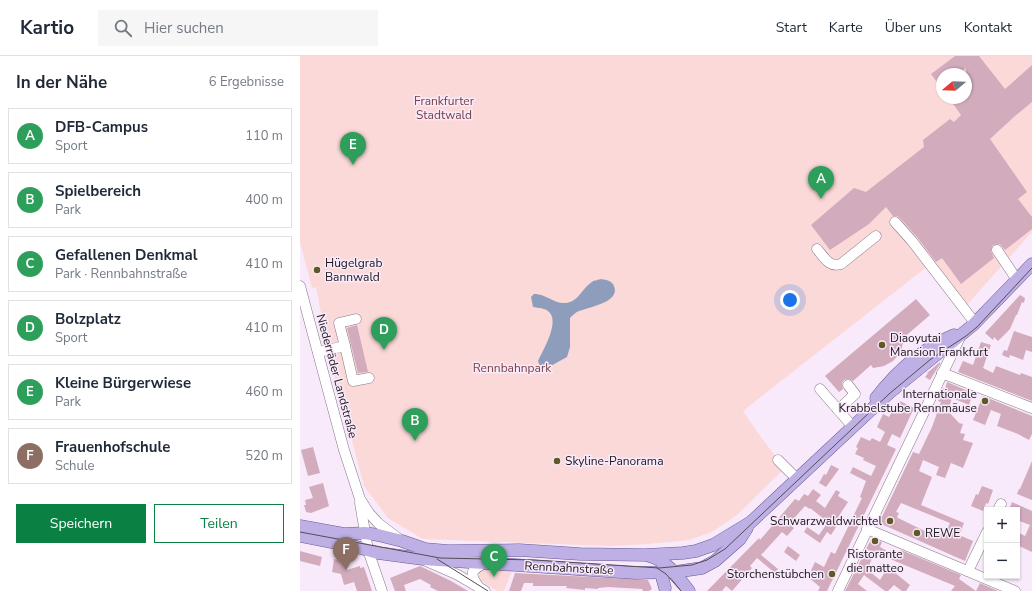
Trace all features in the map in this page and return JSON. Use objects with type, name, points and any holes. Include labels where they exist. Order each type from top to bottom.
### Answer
[{"type":"main road","name":"Rennbahnstraße","points":[[300,536],[368,550],[424,554],[448,551],[519,550],[580,554],[645,555],[681,553],[696,551],[713,546],[751,522],[894,389],[959,334],[975,323],[1032,264]]},
{"type":"main road","name":"Rennbahnstraße","points":[[855,425],[879,394],[887,380],[937,342],[959,334]]},
{"type":"main road","name":"Rennbahnstraße","points":[[300,526],[344,534],[362,533],[402,541],[424,554],[440,560],[636,572],[664,568],[675,572],[702,568],[715,561],[740,539],[751,522]]},
{"type":"main road","points":[[666,589],[662,581],[664,568],[668,559],[681,553]]},
{"type":"main road","points":[[645,555],[657,558],[664,568]]},
{"type":"main road","points":[[691,591],[696,575],[702,568]]},
{"type":"main road","points":[[636,572],[649,575],[666,589]]},
{"type":"main road","points":[[675,572],[691,591]]},
{"type":"street","points":[[894,222],[912,241],[975,323]]},
{"type":"street","points":[[817,249],[827,262],[836,266],[841,264],[876,236]]},
{"type":"street","points":[[997,250],[1017,280]]},
{"type":"street","name":"Niederräder Landstraße","points":[[300,286],[360,500],[362,533]]},
{"type":"street","points":[[356,319],[339,323],[344,346],[353,381],[369,378]]},
{"type":"street","points":[[838,591],[866,529],[942,373],[959,334]]},
{"type":"street","points":[[879,394],[887,392],[959,334]]},
{"type":"street","points":[[318,352],[344,346]]},
{"type":"street","points":[[942,373],[1032,408]]},
{"type":"street","points":[[838,410],[855,394],[848,385]]},
{"type":"street","points":[[820,389],[838,410],[855,425]]},
{"type":"street","points":[[778,460],[797,479]]},
{"type":"street","name":"Niederräder Landstraße","points":[[354,477],[362,533],[382,591]]},
{"type":"street","name":"Niederräder Landstraße","points":[[360,500],[378,523],[402,541]]},
{"type":"street","points":[[866,529],[1015,591]]},
{"type":"street","points":[[968,571],[984,538]]},
{"type":"street","points":[[424,554],[482,589]]},
{"type":"street","points":[[440,560],[458,575]]},
{"type":"street","points":[[482,589],[472,577],[472,572],[475,568],[484,563]]},
{"type":"green space","points":[[300,56],[1032,56],[1032,232],[966,306],[933,262],[743,411],[785,468],[737,515],[712,532],[689,540],[609,546],[423,539],[388,518],[364,486],[328,350],[316,287],[312,288],[300,242]]},
{"type":"green space","points":[[483,569],[512,571],[504,591],[497,591],[480,580],[478,573]]},
{"type":"water","points":[[601,279],[609,281],[613,284],[615,292],[613,297],[602,304],[577,312],[573,315],[570,318],[570,347],[567,357],[547,368],[540,366],[538,361],[550,336],[553,321],[552,316],[548,311],[533,307],[531,297],[534,294],[538,294],[561,303],[573,301],[593,281]]},
{"type":"building","points":[[955,56],[979,56],[1005,89],[1032,65],[1032,102],[990,139],[1027,192],[1018,199],[1032,217],[1032,229],[1005,250],[1000,244],[993,245],[991,251],[994,258],[961,284],[942,258],[936,262],[900,218],[893,216],[886,207],[869,224],[830,250],[811,225],[854,188],[866,192],[924,147],[923,140],[950,119],[954,122],[961,115],[953,104],[972,104],[972,68],[939,68]]},
{"type":"building","points":[[936,70],[936,81],[931,74]]},
{"type":"building","points":[[1020,295],[1025,298],[1024,303],[1022,302],[1010,329],[998,341],[994,337],[993,340],[985,333]]},
{"type":"building","name":"Diaoyutai Mansion Frankfurt","points":[[916,299],[930,315],[901,340],[903,342],[901,352],[893,361],[884,366],[873,368],[871,365],[853,381],[848,379],[844,380],[842,383],[843,389],[839,392],[825,376]]},
{"type":"building","points":[[357,325],[368,372],[358,373],[347,328]]},
{"type":"building","points":[[1014,331],[1032,337],[1032,352],[1026,350],[1023,360],[1010,355],[1009,358],[1002,355],[1004,350],[1007,351]]},
{"type":"building","points":[[981,342],[991,345],[983,368],[993,373],[996,366],[1020,375],[1021,373],[1032,377],[1032,401],[958,372],[963,361],[973,365]]},
{"type":"building","points":[[940,362],[930,380],[925,377],[927,373]]},
{"type":"building","points":[[947,382],[973,393],[969,405],[952,398],[948,411],[959,423],[963,424],[960,433],[965,434],[963,440],[973,443],[963,468],[951,463],[945,478],[936,475],[939,467],[923,460],[919,471],[932,477],[921,505],[964,523],[959,535],[973,541],[965,561],[879,523],[913,452],[919,454],[932,427],[941,402],[938,401],[943,388],[945,389]],"holes":[[[901,503],[950,523],[944,536],[932,531],[931,534],[898,518],[899,513],[896,512]]]},
{"type":"building","points":[[983,396],[1032,416],[1032,434],[1029,440],[997,426],[1001,414],[991,410],[985,425],[973,420]]},
{"type":"building","points":[[900,401],[914,408],[900,438],[892,434],[887,445],[896,449],[827,591],[818,591],[820,587],[808,577],[815,562],[824,567],[831,552],[835,554],[862,498],[860,497],[866,481],[850,473],[853,467],[871,476],[876,466],[863,460],[864,458],[855,454],[858,448],[856,447],[861,437],[870,441],[872,438],[880,442],[885,432],[877,427],[883,414],[889,417],[894,408],[896,410]]},
{"type":"building","points":[[313,447],[320,473],[308,476],[301,450]]},
{"type":"building","points":[[1032,461],[1032,500],[1017,494]]},
{"type":"building","points":[[831,465],[839,469],[826,487],[819,483],[824,474],[826,475]]},
{"type":"building","points":[[323,483],[329,506],[311,513],[306,512],[304,505],[306,505],[305,500],[313,498],[309,487]]},
{"type":"building","points":[[982,486],[993,490],[988,504],[986,503],[983,511],[971,506],[976,494],[978,495]]},
{"type":"building","points":[[813,489],[821,495],[816,501],[825,508],[836,490],[840,492],[838,496],[848,502],[833,525],[836,527],[831,535],[827,532],[820,543],[804,532],[807,527],[819,535],[828,522],[810,508],[805,506],[789,524],[794,528],[787,536],[782,532],[761,555],[778,569],[775,573],[757,558],[750,566],[752,568],[732,591],[726,586],[722,591],[707,591],[759,538],[760,540],[795,499],[799,501],[804,494],[808,496]]},
{"type":"building","points":[[1012,502],[1032,511],[1032,552],[1020,546],[1020,534],[1025,536],[1030,525],[1020,521],[1020,507],[1010,507]]},
{"type":"building","points":[[872,538],[882,542],[880,547],[898,557],[901,550],[961,575],[959,579],[976,591],[951,591],[955,586],[866,549]]},
{"type":"building","points":[[788,546],[800,555],[796,561],[784,552]]},
{"type":"building","points":[[866,550],[873,556],[868,570],[880,580],[888,567],[910,585],[906,591],[902,591],[894,585],[888,591],[885,591],[864,575],[858,584],[867,591],[845,591]]},
{"type":"building","points":[[300,551],[322,557],[320,566],[300,561]]},
{"type":"building","points":[[334,559],[344,562],[347,570],[360,566],[360,568],[364,567],[372,591],[357,591],[354,582],[344,585],[341,574],[332,572]]},
{"type":"building","points":[[420,566],[468,591],[438,591],[420,579],[404,585],[406,591],[395,591],[390,578]]},
{"type":"building","points":[[515,573],[648,580],[652,589],[649,591],[643,591],[642,589],[608,587],[598,589],[585,588],[585,590],[566,588],[567,586],[533,586],[533,583],[524,583],[521,591],[509,591]]},
{"type":"building","points":[[980,583],[998,591],[976,591]]},
{"type":"tram line","points":[[300,532],[440,558],[535,560],[659,568],[692,565],[707,560],[725,549],[889,394],[931,359],[977,327],[1032,268]]},
{"type":"tram line","points":[[437,559],[488,591]]},
{"type":"tram line","points":[[657,568],[666,574],[681,591]]},
{"type":"place","name":"Kleine Bürgerwiese","points":[[353,165]]},
{"type":"place","name":"DFB-Campus","points":[[821,199]]},
{"type":"place","name":"Hügelgrab Bannwald","points":[[317,270]]},
{"type":"place","name":"Diaoyutai Mansion Frankfurt","points":[[882,345]]},
{"type":"place","name":"Bolzplatz","points":[[384,350]]},
{"type":"place","name":"Internationale Krabbelstube Rennmäuse","points":[[985,401]]},
{"type":"place","name":"Spielbereich","points":[[415,441]]},
{"type":"place","name":"Skyline-Panorama","points":[[557,461]]},
{"type":"place","name":"Schwarzwaldwichtel","points":[[890,521]]},
{"type":"place","name":"REWE","points":[[917,533]]},
{"type":"place","name":"Ristorante die matteo","points":[[875,541]]},
{"type":"place","name":"Frauenhofschule","points":[[346,570]]},
{"type":"place","name":"Storchenstübchen","points":[[832,574]]},
{"type":"place","name":"Gefallenen Denkmal","points":[[494,577]]},
{"type":"park label","name":"Frankfurter Stadtwald","points":[[444,108]]},
{"type":"park label","name":"Rennbahnpark","points":[[512,368]]}]
